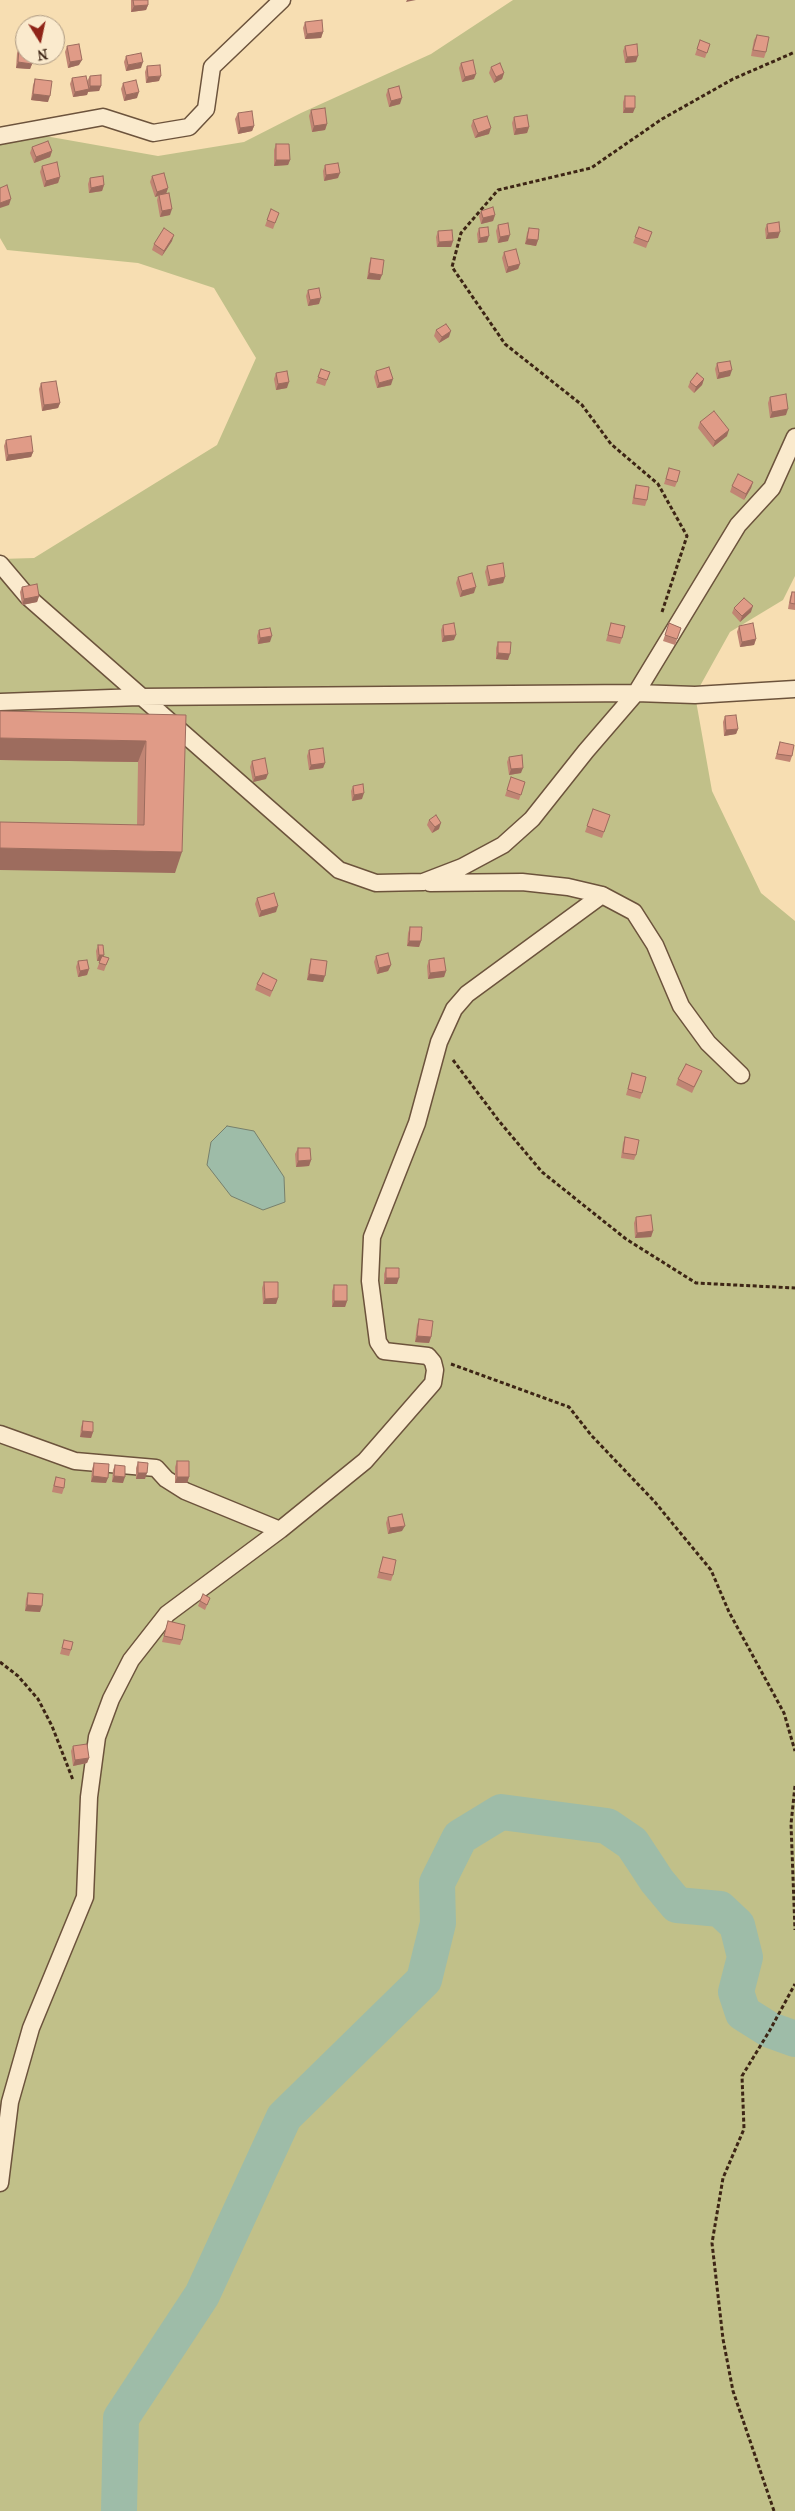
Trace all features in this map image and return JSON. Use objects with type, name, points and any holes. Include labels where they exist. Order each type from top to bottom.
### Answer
[{"type":"street","points":[[0,136],[103,117],[153,132],[188,127],[206,109],[212,67],[282,0]]},
{"type":"street","points":[[423,882],[462,867],[503,845],[532,819],[586,751],[636,693],[738,525],[772,488],[795,437]]},
{"type":"street","points":[[0,564],[28,597],[139,697],[219,763],[339,870],[376,883],[522,882],[568,887],[602,895],[634,912],[655,945],[681,1006],[708,1043],[742,1075]]},
{"type":"street","points":[[0,702],[139,697],[636,693],[695,695],[795,689]]},
{"type":"street","points":[[0,2184],[10,2102],[31,2028],[84,1897],[89,1797],[97,1737],[111,1699],[131,1660],[167,1614],[280,1530],[365,1461],[433,1383],[435,1370],[433,1362],[428,1356],[384,1351],[378,1342],[370,1281],[372,1237],[417,1123],[439,1042],[454,1009],[467,994],[602,895]]},
{"type":"street","points":[[0,1434],[75,1461],[156,1468],[166,1479],[185,1490],[280,1530]]},
{"type":"path","points":[[660,619],[687,536],[658,484],[611,444],[582,405],[505,344],[452,267],[461,233],[498,190],[591,168],[662,119],[733,79],[795,52]]},
{"type":"path","points":[[439,1042],[499,1121],[542,1172],[626,1239],[696,1283],[795,1288]]},
{"type":"path","points":[[428,1356],[569,1407],[591,1435],[654,1501],[711,1570],[730,1612],[784,1714],[795,1751]]},
{"type":"path","points":[[0,1662],[18,1676],[38,1699],[52,1726],[72,1780],[89,1797]]},
{"type":"path","points":[[795,1786],[791,1824],[795,1930]]},
{"type":"path","points":[[774,2511],[733,2391],[723,2339],[712,2243],[723,2178],[744,2129],[742,2076],[789,1998],[795,1984]]},
{"type":"shaded area","points":[[513,0],[795,0],[795,576],[783,600],[730,632],[695,695],[712,791],[761,893],[795,921],[795,2511],[0,2511],[0,559],[34,558],[217,445],[256,358],[214,288],[138,263],[7,250],[0,238],[0,128],[158,156],[244,142],[301,113],[431,54]]},
{"type":"shaded area","points":[[227,1126],[254,1131],[284,1177],[285,1202],[263,1210],[231,1196],[207,1165],[211,1142]]},
{"type":"building","points":[[133,0],[148,0],[148,5],[134,6]]},
{"type":"building","points":[[322,20],[323,32],[307,34],[305,22]]},
{"type":"building","points":[[757,35],[769,37],[766,52],[753,50]]},
{"type":"building","points":[[700,40],[710,44],[707,53],[697,49]]},
{"type":"building","points":[[79,44],[82,60],[70,62],[67,46]]},
{"type":"building","points":[[637,44],[638,56],[627,57],[625,46]]},
{"type":"building","points":[[141,53],[143,62],[128,65],[126,56]]},
{"type":"building","points":[[473,60],[476,74],[465,77],[461,63]]},
{"type":"building","points":[[500,63],[504,73],[496,77],[491,67]]},
{"type":"building","points":[[160,65],[161,76],[148,77],[147,66]]},
{"type":"building","points":[[101,75],[101,86],[90,86],[90,76]]},
{"type":"building","points":[[86,76],[89,89],[75,92],[72,78]]},
{"type":"building","points":[[35,79],[52,81],[50,96],[33,94]]},
{"type":"building","points":[[136,80],[139,92],[126,95],[123,83]]},
{"type":"building","points":[[399,86],[402,98],[391,101],[388,89]]},
{"type":"building","points":[[625,96],[635,96],[635,108],[625,108]]},
{"type":"building","points":[[325,108],[327,124],[314,126],[311,110]]},
{"type":"building","points":[[252,111],[254,126],[240,128],[238,113]]},
{"type":"building","points":[[527,115],[529,127],[516,129],[514,117]]},
{"type":"building","points":[[487,116],[491,128],[478,133],[473,120]]},
{"type":"building","points":[[48,141],[52,151],[36,157],[32,147]]},
{"type":"building","points":[[276,144],[289,144],[290,160],[276,160]]},
{"type":"building","points":[[57,162],[60,177],[46,181],[42,166]]},
{"type":"building","points":[[338,163],[340,173],[326,175],[325,165]]},
{"type":"building","points":[[164,173],[168,188],[157,192],[152,176]]},
{"type":"building","points":[[103,176],[104,185],[91,188],[90,178]]},
{"type":"building","points":[[7,185],[11,199],[0,203],[0,188]]},
{"type":"building","points":[[169,193],[172,209],[162,211],[159,195]]},
{"type":"building","points":[[493,207],[495,215],[483,218],[481,211]]},
{"type":"building","points":[[271,209],[279,213],[275,223],[267,220]]},
{"type":"building","points":[[779,222],[780,232],[768,233],[767,224]]},
{"type":"building","points":[[508,223],[510,235],[500,237],[498,225]]},
{"type":"building","points":[[488,227],[489,236],[480,238],[479,228]]},
{"type":"building","points":[[639,227],[652,232],[648,242],[635,237]]},
{"type":"building","points":[[164,228],[174,235],[164,251],[154,244]]},
{"type":"building","points":[[529,228],[539,229],[538,240],[527,239]]},
{"type":"building","points":[[452,230],[453,241],[439,242],[438,231]]},
{"type":"building","points":[[516,249],[520,264],[508,267],[504,252]]},
{"type":"building","points":[[371,258],[384,260],[382,275],[369,273]]},
{"type":"building","points":[[319,288],[321,298],[310,300],[308,290]]},
{"type":"building","points":[[446,324],[451,331],[442,337],[436,330]]},
{"type":"building","points":[[730,361],[732,370],[719,373],[717,363]]},
{"type":"building","points":[[389,367],[393,379],[379,383],[376,371]]},
{"type":"building","points":[[321,369],[330,372],[327,380],[318,377]]},
{"type":"building","points":[[287,371],[289,382],[278,384],[276,373]]},
{"type":"building","points":[[697,373],[704,379],[696,387],[690,382]]},
{"type":"building","points":[[56,381],[60,403],[44,405],[41,383]]},
{"type":"building","points":[[786,394],[788,409],[772,412],[770,397]]},
{"type":"building","points":[[714,411],[729,430],[715,441],[700,422]]},
{"type":"building","points":[[31,436],[33,452],[8,455],[6,440]]},
{"type":"building","points":[[669,468],[680,471],[677,482],[666,479]]},
{"type":"building","points":[[738,474],[753,482],[746,494],[732,486]]},
{"type":"building","points":[[636,485],[649,487],[647,500],[634,498]]},
{"type":"building","points":[[503,563],[505,577],[490,580],[487,566]]},
{"type":"building","points":[[472,573],[476,587],[462,591],[458,577]]},
{"type":"building","points":[[37,584],[39,596],[24,599],[22,587]]},
{"type":"building","points":[[792,592],[795,592],[795,604],[790,603]]},
{"type":"building","points":[[744,598],[753,606],[742,616],[734,608]]},
{"type":"building","points":[[454,623],[456,635],[444,636],[443,625]]},
{"type":"building","points":[[611,623],[625,626],[622,638],[608,635]]},
{"type":"building","points":[[669,623],[681,628],[677,639],[665,635]]},
{"type":"building","points":[[753,623],[756,639],[742,642],[739,626]]},
{"type":"building","points":[[270,628],[272,636],[260,638],[259,630]]},
{"type":"building","points":[[498,642],[511,642],[510,654],[498,653]]},
{"type":"building","points":[[0,711],[186,715],[182,852],[0,848],[0,822],[144,825],[146,741],[0,738]]},
{"type":"building","points":[[736,715],[738,729],[726,730],[725,716]]},
{"type":"building","points":[[780,742],[794,745],[792,756],[777,754]]},
{"type":"building","points":[[323,748],[325,763],[311,765],[309,750]]},
{"type":"building","points":[[522,755],[523,768],[511,769],[509,757]]},
{"type":"building","points":[[265,758],[268,774],[255,777],[252,761]]},
{"type":"building","points":[[511,777],[525,782],[521,795],[507,790]]},
{"type":"building","points":[[363,784],[364,793],[354,795],[353,786]]},
{"type":"building","points":[[593,809],[610,815],[604,832],[587,826]]},
{"type":"building","points":[[436,815],[441,823],[435,827],[429,820]]},
{"type":"building","points":[[274,893],[278,906],[261,911],[257,898]]},
{"type":"building","points":[[410,927],[422,927],[421,941],[409,941]]},
{"type":"building","points":[[98,945],[103,945],[104,955],[99,955]]},
{"type":"building","points":[[388,953],[391,965],[379,968],[376,956]]},
{"type":"building","points":[[102,956],[109,958],[106,965],[99,963]]},
{"type":"building","points":[[444,958],[446,971],[430,973],[429,960]]},
{"type":"building","points":[[311,959],[327,961],[325,976],[309,974]]},
{"type":"building","points":[[87,960],[89,969],[80,971],[78,961]]},
{"type":"building","points":[[263,973],[277,980],[272,991],[257,984]]},
{"type":"building","points":[[686,1064],[702,1071],[694,1087],[678,1079]]},
{"type":"building","points":[[632,1073],[646,1077],[642,1093],[628,1089]]},
{"type":"building","points":[[625,1137],[639,1140],[636,1155],[623,1153]]},
{"type":"building","points":[[298,1148],[310,1148],[311,1160],[298,1161]]},
{"type":"building","points":[[651,1215],[653,1231],[637,1233],[636,1217]]},
{"type":"building","points":[[386,1268],[399,1268],[399,1278],[386,1278]]},
{"type":"building","points":[[264,1282],[278,1282],[278,1298],[265,1299]]},
{"type":"building","points":[[334,1285],[347,1285],[347,1301],[334,1301]]},
{"type":"building","points":[[419,1319],[433,1321],[431,1337],[417,1336]]},
{"type":"building","points":[[83,1421],[93,1422],[93,1432],[82,1431]]},
{"type":"building","points":[[177,1461],[189,1461],[189,1477],[177,1477]]},
{"type":"building","points":[[138,1462],[148,1463],[147,1473],[138,1473]]},
{"type":"building","points":[[94,1463],[109,1464],[108,1478],[93,1476]]},
{"type":"building","points":[[115,1465],[125,1466],[125,1477],[114,1476]]},
{"type":"building","points":[[56,1477],[65,1479],[64,1488],[54,1486]]},
{"type":"building","points":[[402,1514],[405,1526],[390,1528],[388,1517]]},
{"type":"building","points":[[383,1557],[396,1560],[393,1575],[379,1572]]},
{"type":"building","points":[[28,1593],[43,1594],[42,1606],[27,1605]]},
{"type":"building","points":[[203,1594],[210,1598],[207,1605],[200,1601]]},
{"type":"building","points":[[168,1621],[185,1625],[182,1640],[164,1636]]},
{"type":"building","points":[[64,1640],[73,1642],[71,1650],[62,1648]]},
{"type":"building","points":[[87,1744],[89,1758],[75,1760],[73,1746]]},
{"type":"waterway","points":[[119,2511],[121,2418],[202,2295],[284,2117],[424,1980],[438,1923],[437,1883],[460,1837],[501,1812],[607,1826],[632,1843],[657,1881],[677,1905],[720,1909],[737,1925],[745,1957],[736,1992],[743,2013],[770,2030],[795,2039]]}]
